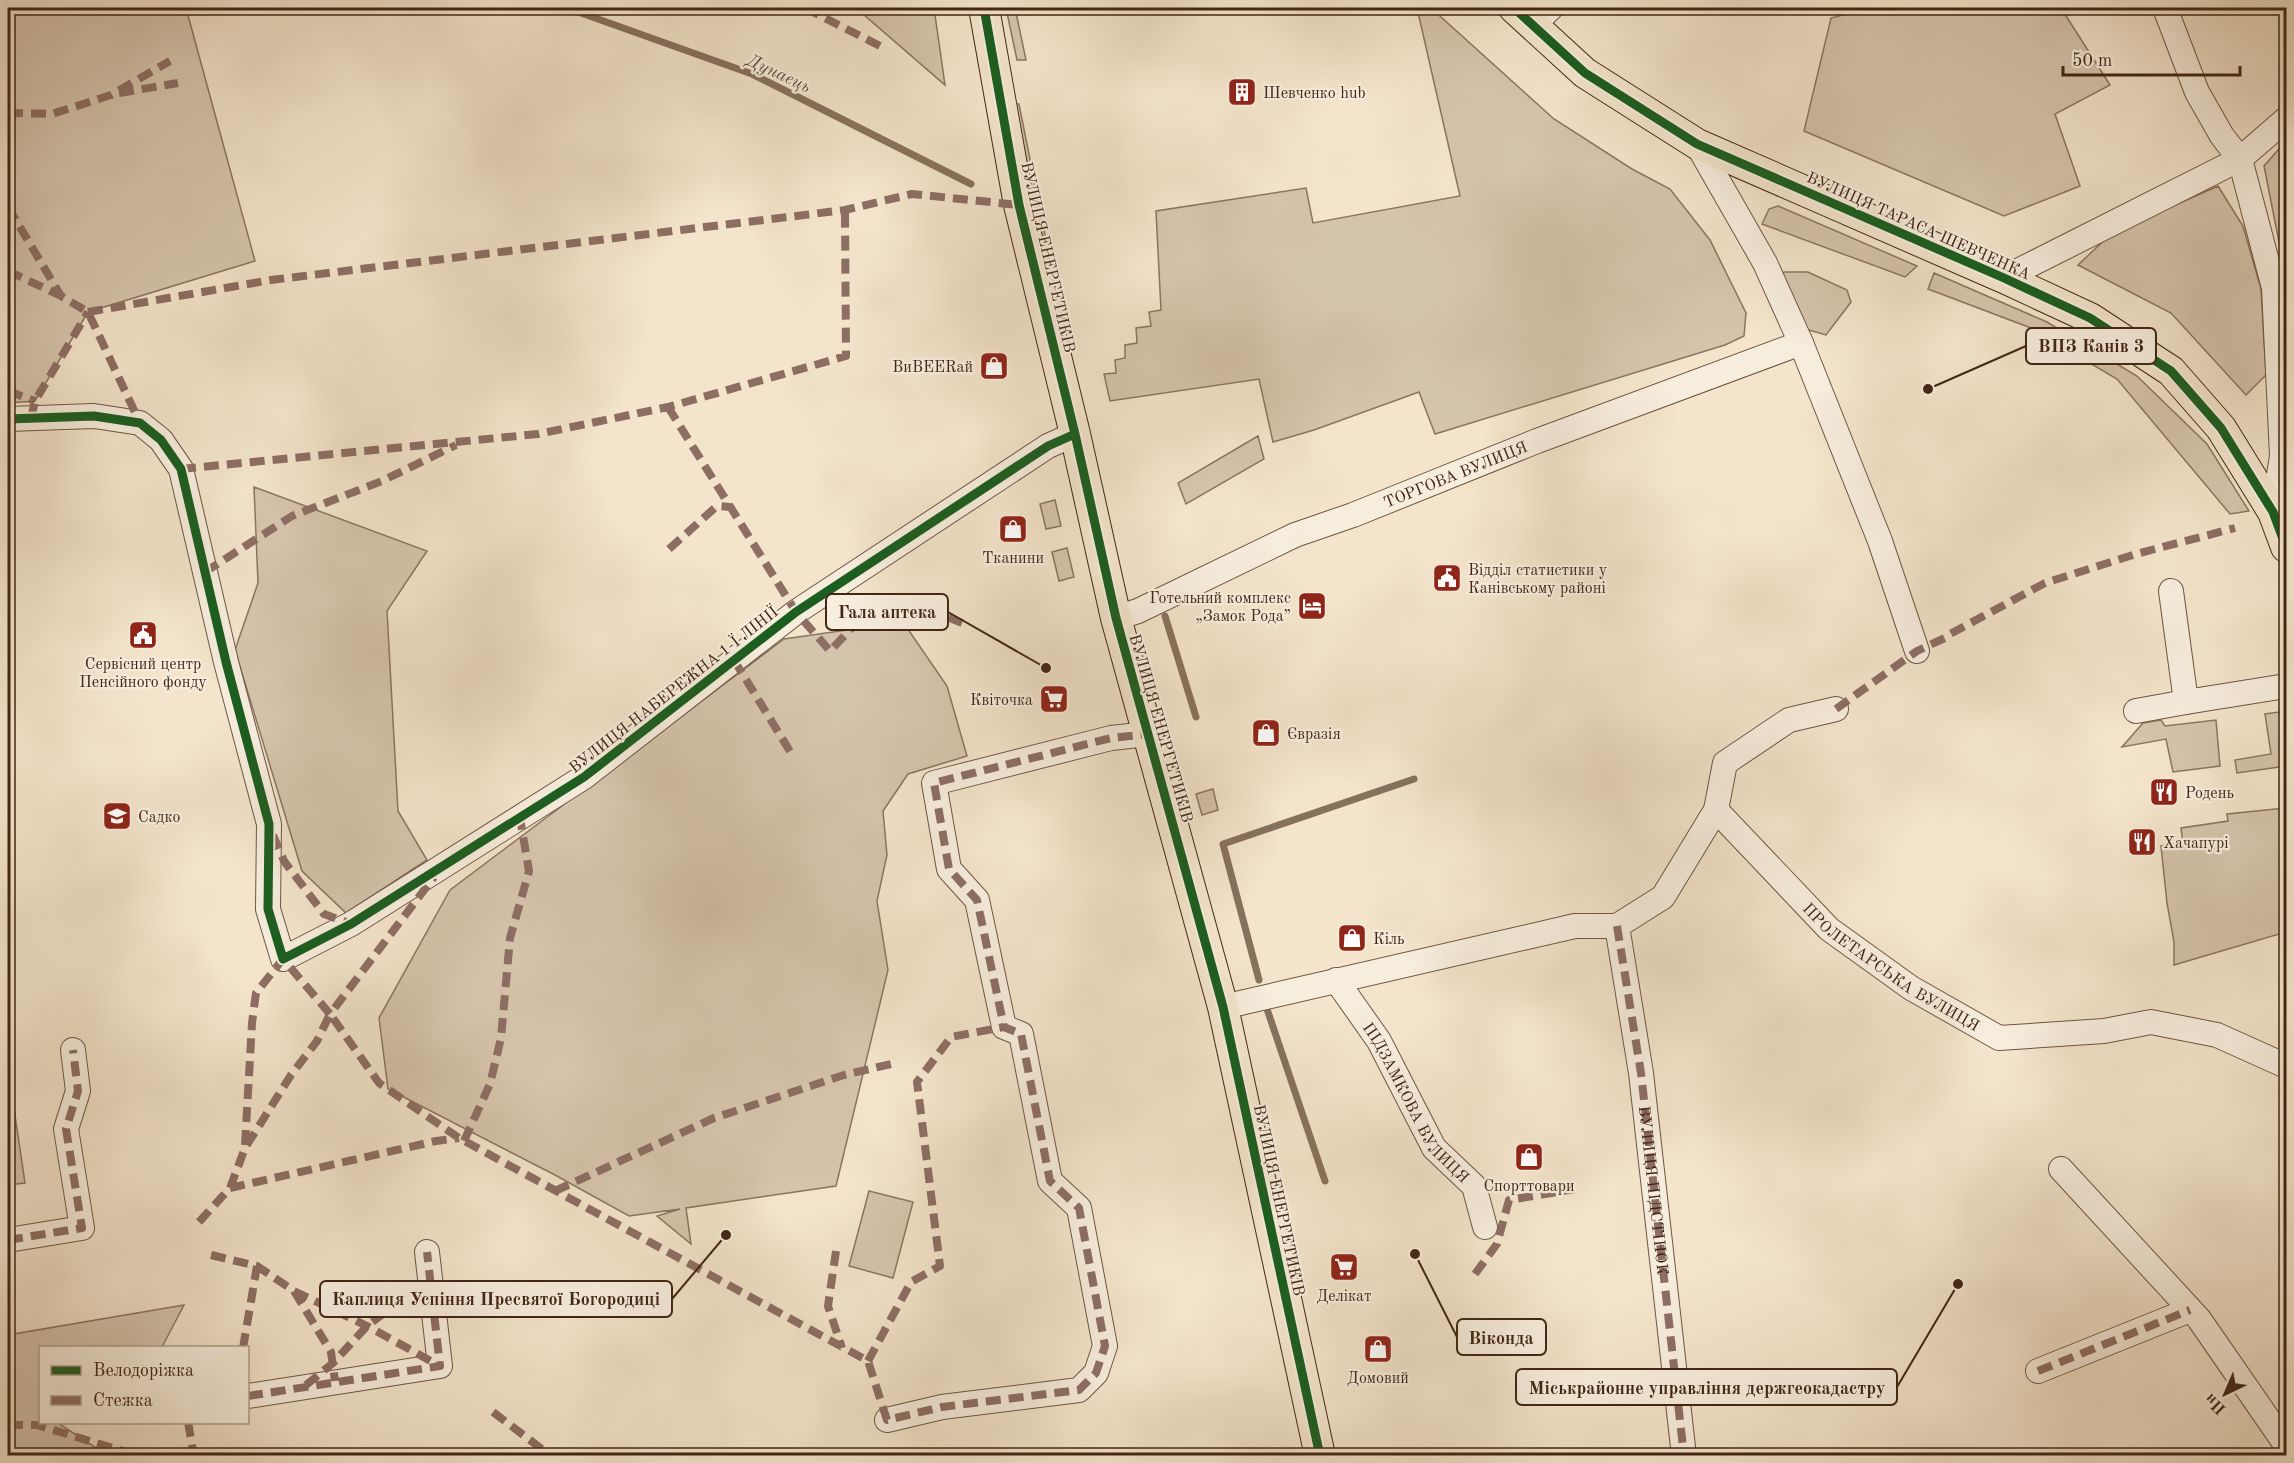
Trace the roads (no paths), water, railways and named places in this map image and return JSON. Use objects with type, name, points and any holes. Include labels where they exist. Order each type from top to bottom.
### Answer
[{"type":"main road","name":"ВУЛИЦЯ ЕНЕРГЕТИКІВ","points":[[984,8],[1019,205],[1075,434],[1116,618],[1223,1007],[1320,1455]]},
{"type":"main road","name":"ВУЛИЦЯ ТАРАСА ШЕВЧЕНКА","points":[[1533,13],[1585,73],[1697,144],[2090,318],[2171,371],[2221,428],[2273,512],[2286,547]]},
{"type":"street","points":[[2165,8],[2197,92],[2222,136],[2240,159],[2274,288],[2282,456],[2273,512]]},
{"type":"street","points":[[2004,278],[2240,159],[2286,119]]},
{"type":"street","name":"ВУЛИЦЯ ТАРАСА ШЕВЧЕНКА","points":[[1697,144],[1765,263],[1801,343],[1880,541],[1917,651]]},
{"type":"street","name":"ТОРГОВА ВУЛИЦЯ","points":[[1116,618],[1138,611],[1294,535],[1353,515],[1537,441],[1801,343]]},
{"type":"street","name":"ВУЛИЦЯ НАБЕРЕЖНА 1-Ї ЛІНІЇ","points":[[8,419],[94,416],[140,423],[161,440],[181,469],[226,662],[269,824],[268,909],[283,959],[351,924],[584,777],[796,612],[1047,446],[1075,434]]},
{"type":"street","points":[[2171,591],[2186,702]]},
{"type":"street","points":[[2136,711],[2286,686]]},
{"type":"street","points":[[1223,1007],[1575,926],[1617,926],[1663,897],[1716,810],[1725,763],[1789,720],[1836,709]]},
{"type":"street","points":[[887,1420],[942,1407],[1079,1390],[1096,1373],[1105,1347],[1079,1208],[1050,1181],[1022,1034],[1004,1027],[977,900],[949,869],[934,783],[1111,738],[1148,734]]},
{"type":"street","name":"ПРОЛЕТАРСЬКА ВУЛИЦЯ","points":[[1716,810],[1829,928],[1911,988],[1999,1038],[2104,1031],[2151,1022],[2217,1035],[2286,1066]]},
{"type":"street","name":"ВУЛИЦЯ ПІДСТІНОК","points":[[1617,926],[1641,1073],[1684,1455]]},
{"type":"street","name":"ПІДЗАМКОВА ВУЛИЦЯ","points":[[1336,980],[1379,1041],[1434,1148],[1474,1186],[1485,1227]]},
{"type":"street","points":[[8,1240],[82,1228],[66,1129],[78,1091],[73,1050]]},
{"type":"street","points":[[2061,1169],[2199,1319],[2286,1445]]},
{"type":"street","points":[[249,1396],[440,1366],[427,1252]]},
{"type":"street","points":[[2038,1371],[2190,1310]]},
{"type":"waterway","name":"Дунаець","points":[[567,8],[752,74],[971,184]]},
{"type":"waterway","points":[[1165,616],[1196,717]]},
{"type":"waterway","points":[[1259,980],[1223,844],[1414,779]]},
{"type":"waterway","points":[[1267,1009],[1325,1181]]},
{"type":"place","name":"Шевченко hub","points":[[1242,92]]},
{"type":"place","name":"ВиBEERай","points":[[994,366]]},
{"type":"place","name":"ВПЗ Канів 3","points":[[1928,389]]},
{"type":"place","name":"Тканини","points":[[1013,529]]},
{"type":"place","name":"Відділ статистики у Канівському районі","points":[[1447,578]]},
{"type":"place","name":"Готельний комплекс „Замок Рода”","points":[[1312,606]]},
{"type":"place","name":"Сервісний центр Пенсійного фонду","points":[[143,635]]},
{"type":"place","name":"Гала аптека","points":[[1046,668]]},
{"type":"place","name":"Квіточка","points":[[1054,699]]},
{"type":"place","name":"Євразія","points":[[1266,733]]},
{"type":"place","name":"Родень","points":[[2164,792]]},
{"type":"place","name":"Садко","points":[[117,816]]},
{"type":"place","name":"Хачапурі","points":[[2142,842]]},
{"type":"place","name":"Кіль","points":[[1352,938]]},
{"type":"place","name":"Спорттовари","points":[[1529,1157]]},
{"type":"place","name":"Каплиця Успіння Пресвятої Богородиці","points":[[726,1235]]},
{"type":"place","name":"Віконда","points":[[1415,1254]]},
{"type":"place","name":"Делікат","points":[[1344,1267]]},
{"type":"place","name":"Міськрайонне управління держгеокадастру","points":[[1958,1284]]},
{"type":"place","name":"Домовий","points":[[1378,1349]]}]
